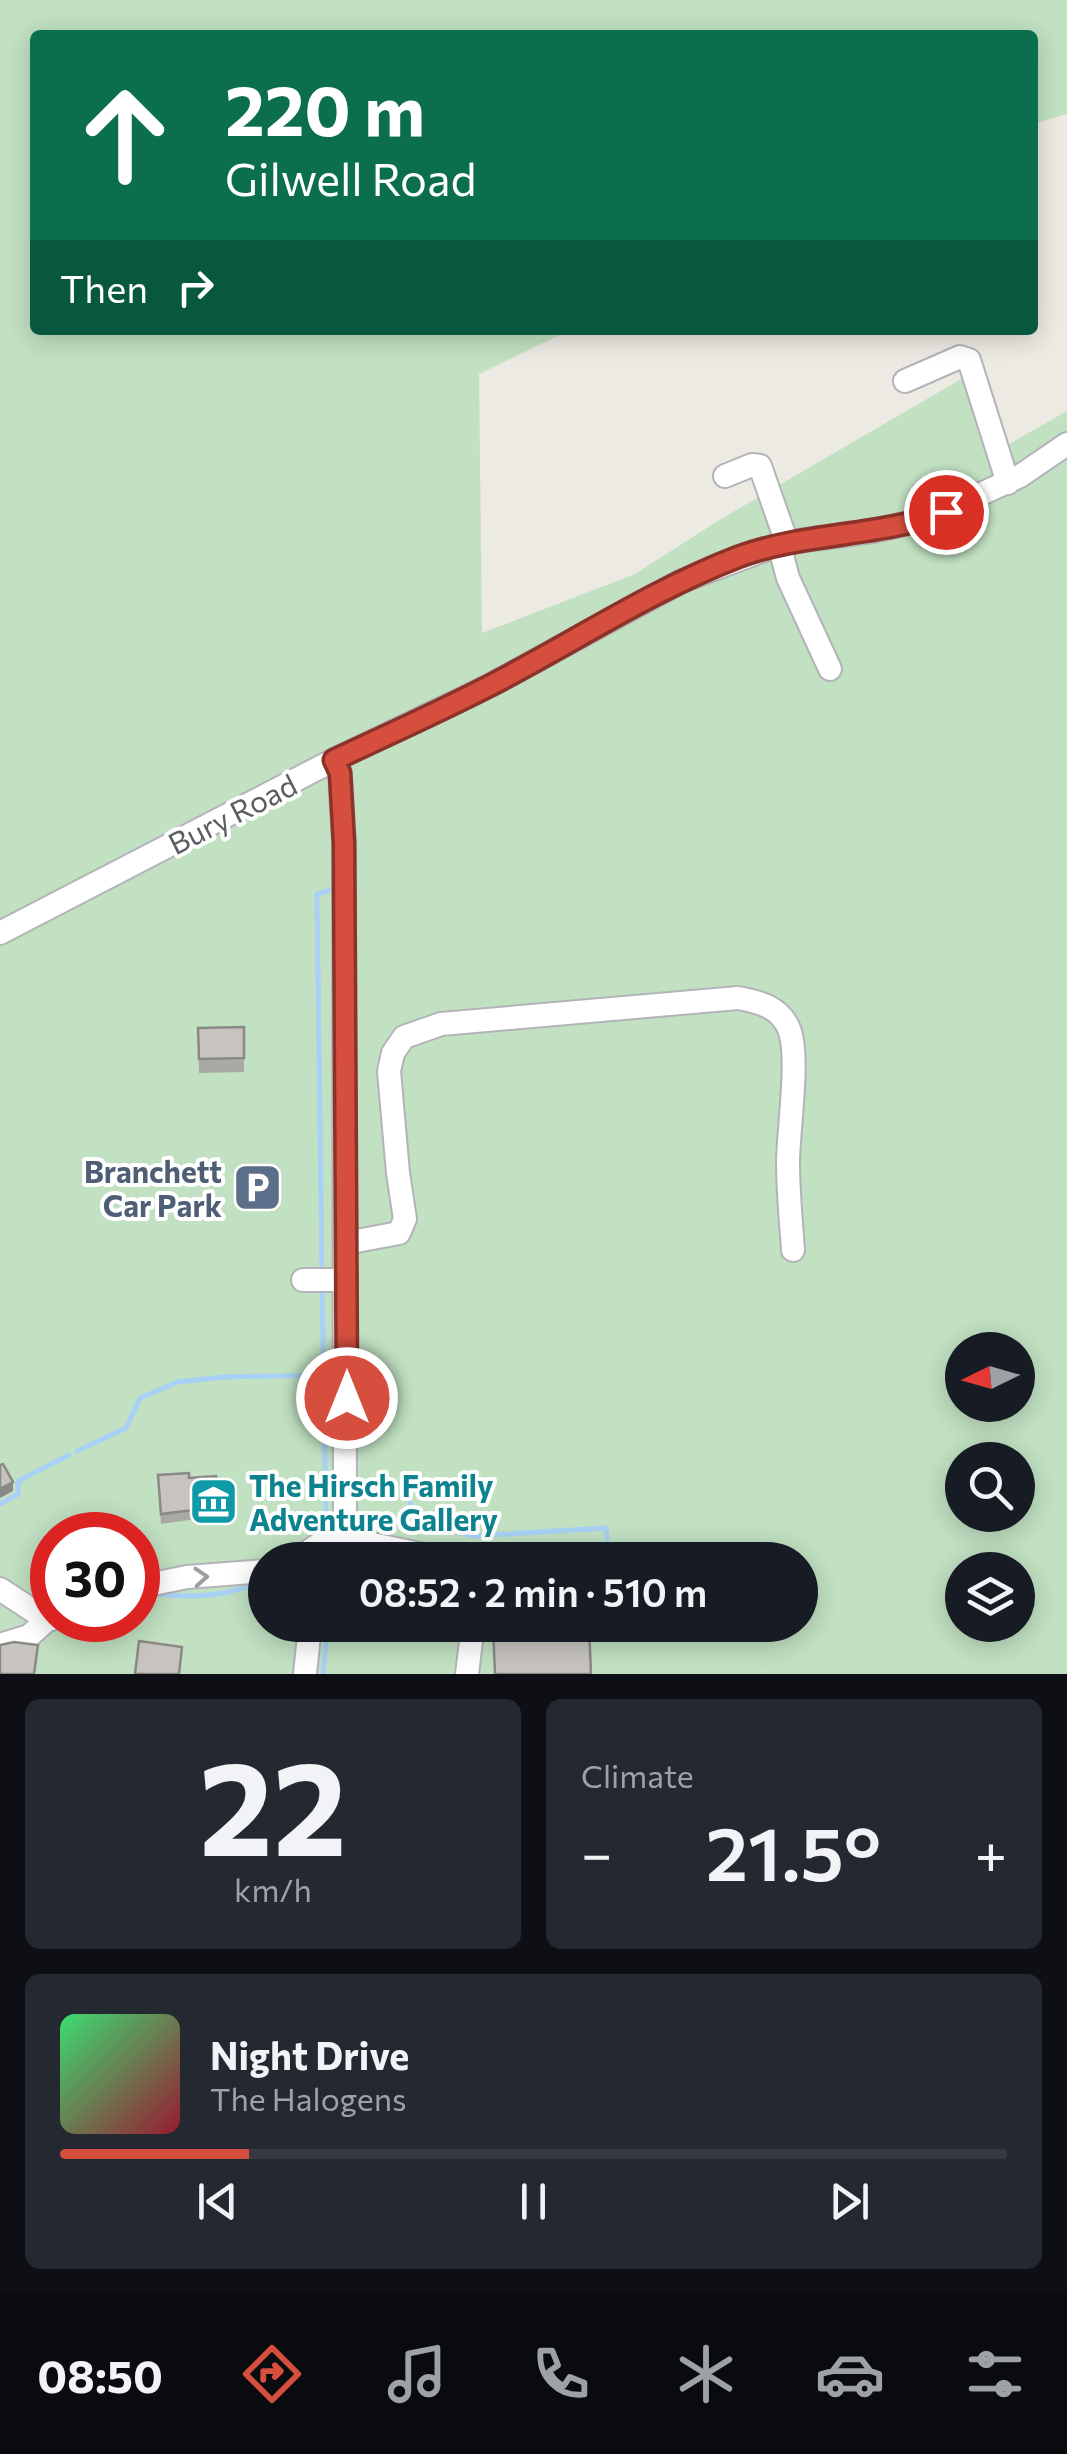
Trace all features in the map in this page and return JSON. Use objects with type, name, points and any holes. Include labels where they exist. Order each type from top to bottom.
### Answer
[{"type":"street","points":[[905,381],[960,357],[968,360],[1008,482]]},
{"type":"street","name":"Bury Road","points":[[0,933],[334,760],[491,685],[682,581],[783,544],[927,519],[1008,482],[1067,444]]},
{"type":"street","points":[[725,476],[752,465],[760,466],[783,544],[788,578],[830,670]]},
{"type":"street","points":[[334,760],[340,773],[344,843],[346,1243],[324,1280],[345,1538]]},
{"type":"street","points":[[346,1243],[399,1233],[405,1219],[389,1071],[393,1053],[404,1038],[440,1024],[738,998],[762,1002],[778,1012],[790,1031],[788,1166],[793,1250]]},
{"type":"street","points":[[323,1542],[345,1538],[358,1542]]},
{"type":"street","points":[[160,1584],[248,1573]]},
{"type":"street","points":[[0,1588],[30,1607]]},
{"type":"street","points":[[0,1646],[30,1635]]},
{"type":"street","points":[[305,1674],[308,1642]]},
{"type":"street","points":[[468,1674],[471,1642]]},
{"type":"green space","points":[[0,0],[1067,0],[1067,114],[1038,123],[1038,30],[30,30],[30,335],[560,335],[479,374],[482,633],[635,574],[721,519],[963,378],[995,452],[1067,411],[1067,1674],[0,1674]]},
{"type":"building","points":[[244,1027],[244,1058],[199,1059],[198,1028]]},
{"type":"building","points":[[0,1465],[13,1482],[0,1489]]},
{"type":"building","points":[[189,1473],[189,1478],[216,1476],[218,1507],[161,1514],[158,1475]]},
{"type":"building","points":[[139,1642],[182,1647],[179,1674],[135,1674]]},
{"type":"building","points":[[494,1642],[590,1642],[591,1674],[495,1674]]},
{"type":"building","points":[[0,1645],[38,1645],[34,1674],[0,1674]]},
{"type":"waterway","points":[[322,1273],[317,894],[336,888]]},
{"type":"waterway","points":[[322,1284],[329,1533]]},
{"type":"waterway","points":[[77,1451],[126,1428],[140,1398],[178,1382],[323,1375]]},
{"type":"waterway","points":[[0,1504],[18,1494],[18,1481],[69,1455]]},
{"type":"waterway","points":[[408,1496],[417,1521],[474,1536],[606,1528],[608,1542]]},
{"type":"waterway","points":[[160,1594],[209,1595],[248,1586]]},
{"type":"waterway","points":[[323,1674],[326,1642]]},
{"type":"place","name":"Branchett Car Park","points":[[257,1187]]},
{"type":"place","name":"The Hirsch Family Adventure Gallery","points":[[214,1501]]},
{"type":"route","points":[[347,1398],[344,843],[340,773],[334,760],[491,685],[682,581],[735,558],[783,543],[873,531],[946,512]]}]
